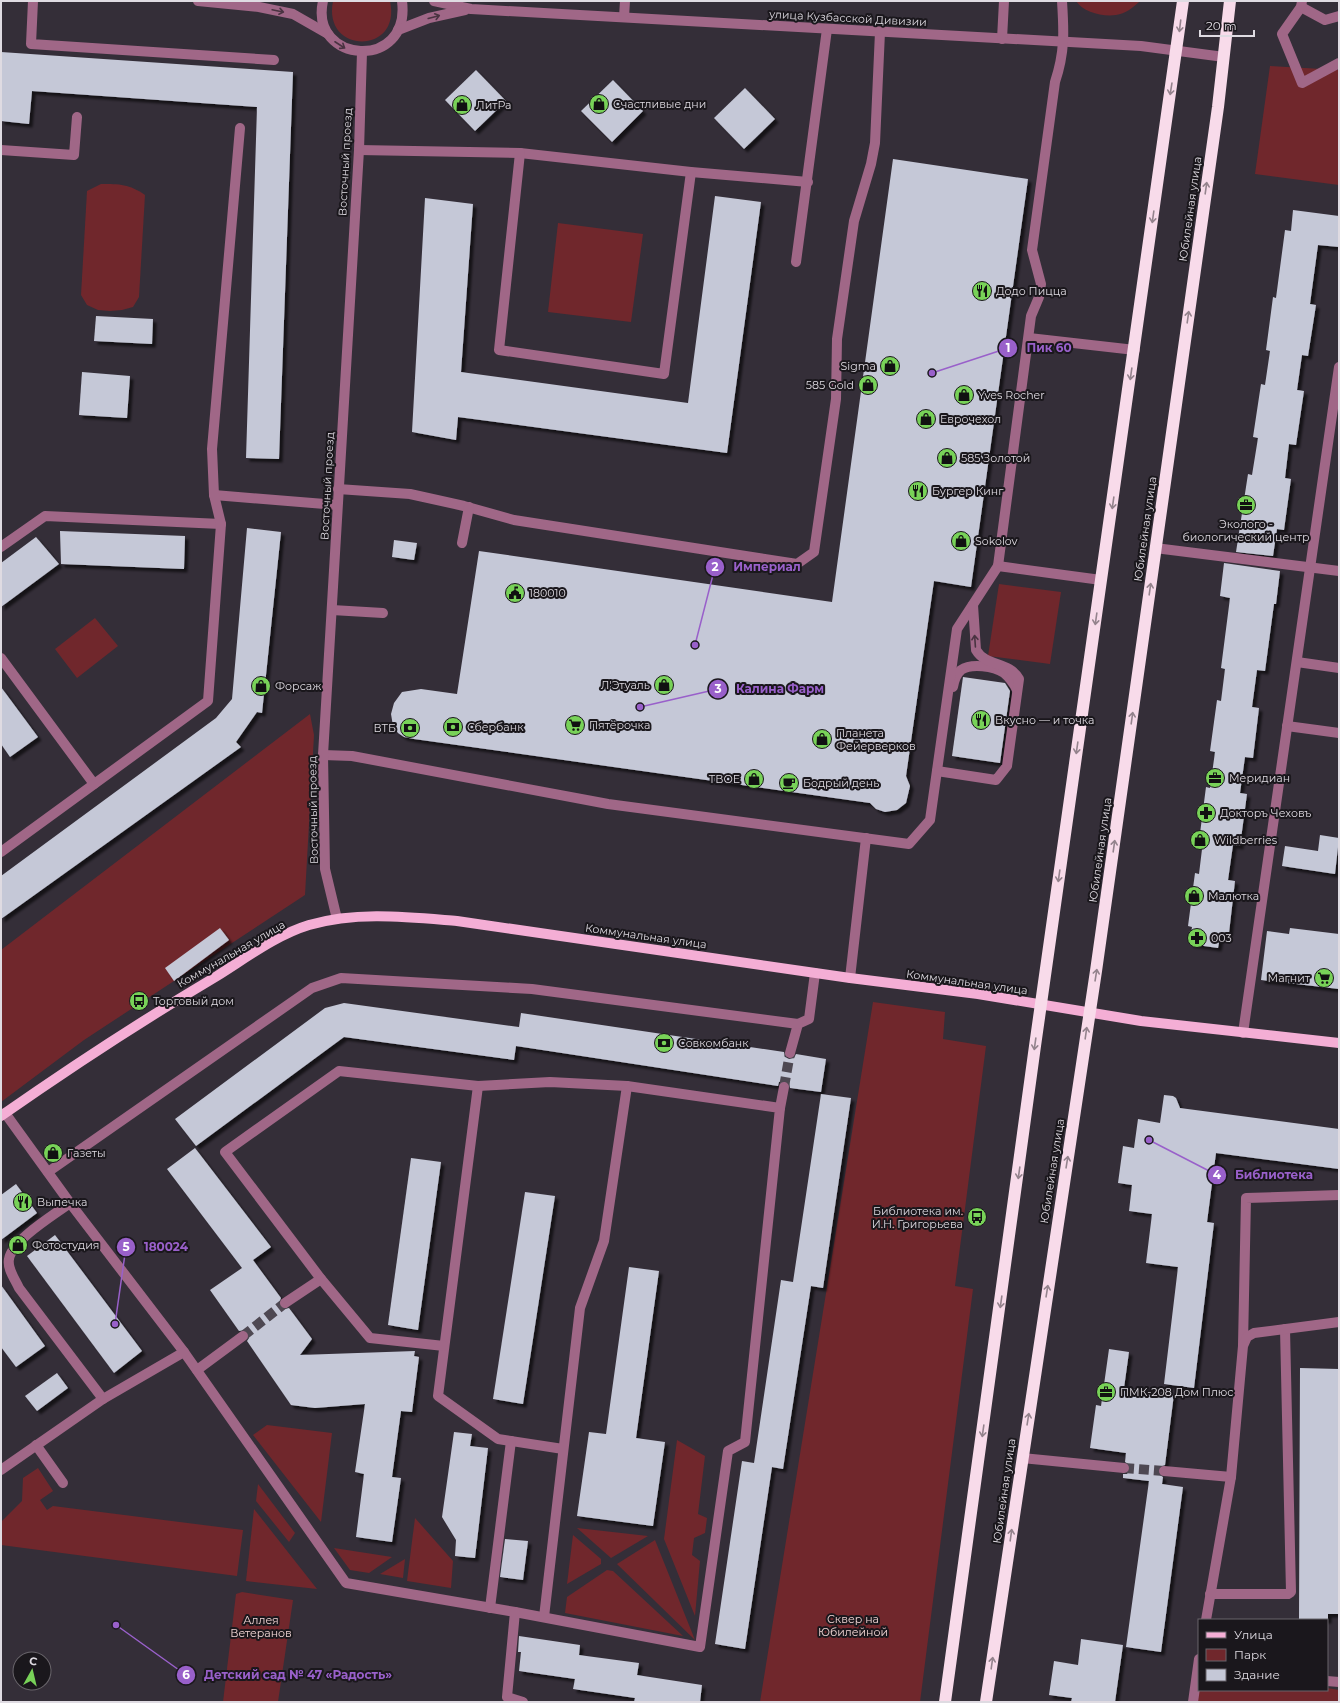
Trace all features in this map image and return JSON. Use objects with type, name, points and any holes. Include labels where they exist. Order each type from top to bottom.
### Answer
[{"type":"highway","points":[[945,1702],[1040,1006],[1135,350],[1183,1]]},
{"type":"highway","name":"Юбилейная улица","points":[[986,1702],[1089,1014],[1218,107],[1230,1]]},
{"type":"main road","name":"Коммунальная улица","points":[[3,1114],[150,1016],[283,936],[310,925],[337,919],[365,916],[397,916],[457,921],[850,978],[978,994],[1089,1014],[1339,1043]]},
{"type":"street","points":[[33,1],[31,44],[274,60]]},
{"type":"street","name":"улица Кузбасской Дивизии","points":[[198,1],[259,7],[293,14],[328,34],[337,44],[349,50],[362,52],[374,50],[386,45],[398,30],[401,24],[403,12],[402,1]]},
{"type":"street","points":[[323,1],[321,9],[323,22],[328,34]]},
{"type":"street","name":"улица Кузбасской Дивизии","points":[[434,1],[471,9],[1141,46],[1224,57]]},
{"type":"street","points":[[624,18],[625,1]]},
{"type":"street","points":[[1002,39],[1004,1]]},
{"type":"street","points":[[323,755],[352,756],[608,804],[909,844],[930,820],[939,772],[957,629],[998,566],[1031,316],[1039,297],[1041,284],[1032,250],[1055,82],[1060,67],[1064,42],[1062,1]]},
{"type":"street","points":[[1339,16],[1325,20],[1302,4],[1282,34],[1302,83],[1339,63]]},
{"type":"street","name":"улица Кузбасской Дивизии","points":[[398,30],[429,18],[471,9]]},
{"type":"street","points":[[796,262],[808,182],[827,29]]},
{"type":"street","points":[[338,489],[410,494],[469,507],[514,520],[797,564],[814,552],[836,399],[836,339],[854,221],[871,164],[875,143],[880,32]]},
{"type":"street","name":"Восточный проезд","points":[[337,919],[325,868],[323,755],[359,150],[362,52]]},
{"type":"street","points":[[1,150],[74,155],[76,117]]},
{"type":"street","points":[[1,852],[208,701],[221,524],[214,495],[212,449],[240,128]]},
{"type":"street","points":[[359,150],[520,153],[691,172],[808,182]]},
{"type":"street","points":[[520,153],[499,350],[664,374],[691,172]]},
{"type":"street","points":[[1029,338],[1135,350]]},
{"type":"street","points":[[1243,1033],[1310,567],[1336,409],[1339,367]]},
{"type":"street","points":[[214,495],[337,505]]},
{"type":"street","points":[[462,543],[469,507]]},
{"type":"street","points":[[1,547],[45,516],[221,524]]},
{"type":"street","points":[[1155,548],[1339,571]]},
{"type":"street","points":[[998,566],[1102,580]]},
{"type":"street","points":[[939,772],[996,780],[1007,766],[1019,679],[1010,669],[1000,664],[987,662],[976,650],[973,605]]},
{"type":"street","points":[[332,610],[383,613]]},
{"type":"street","points":[[1,658],[94,784]]},
{"type":"street","points":[[1297,662],[1339,668]]},
{"type":"street","points":[[939,772],[944,753],[955,679],[960,670],[970,667],[987,667],[1003,672],[1017,690]]},
{"type":"street","points":[[1288,726],[1339,733]]},
{"type":"street","points":[[850,978],[866,838]]},
{"type":"street","points":[[48,1172],[312,988],[341,978],[532,989],[798,1024],[809,1019],[816,973]]},
{"type":"street","points":[[790,1053],[798,1024]]},
{"type":"street","points":[[444,1346],[370,1338],[321,1280],[226,1152],[339,1071],[478,1086],[550,1082],[627,1086],[780,1108]]},
{"type":"street","points":[[478,1086],[438,1396],[498,1439],[564,1449]]},
{"type":"street","points":[[544,1617],[580,1308],[604,1241],[627,1086]]},
{"type":"street","points":[[3,1114],[184,1352],[346,1583],[544,1617],[700,1647],[728,1451],[745,1442],[780,1108],[784,1087]]},
{"type":"street","points":[[1206,1619],[1231,1477],[1243,1346],[1246,1198],[1339,1195]]},
{"type":"street","points":[[70,1203],[13,1248],[9,1260],[11,1272],[19,1288],[103,1399]]},
{"type":"street","points":[[286,1303],[321,1280]]},
{"type":"street","points":[[1243,1346],[1247,1337],[1254,1333],[1339,1322]]},
{"type":"street","points":[[1210,1594],[1288,1594],[1291,1592],[1284,1329]]},
{"type":"street","points":[[197,1370],[242,1336]]},
{"type":"street","points":[[1,1470],[103,1399],[184,1352]]},
{"type":"street","points":[[490,1608],[511,1441]]},
{"type":"street","points":[[36,1445],[63,1483]]},
{"type":"street","points":[[1022,1458],[1124,1468]]},
{"type":"street","points":[[1164,1471],[1231,1477]]},
{"type":"street","points":[[515,1612],[507,1697],[523,1702]]},
{"type":"street","points":[[1193,1702],[1198,1666]]},
{"type":"street","points":[[1328,1680],[1339,1682]]},
{"type":"green space","points":[[333,1],[390,1],[391,19],[385,31],[374,39],[362,42],[349,39],[339,31],[333,19]]},
{"type":"green space","points":[[1076,1],[1140,1],[1126,12],[1105,15],[1088,11]]},
{"type":"green space","points":[[1270,66],[1339,70],[1339,185],[1255,174]]},
{"type":"green space","points":[[101,184],[124,185],[145,195],[139,297],[133,307],[122,310],[98,310],[87,305],[81,295],[87,191]]},
{"type":"green space","points":[[558,223],[643,234],[631,322],[548,312]]},
{"type":"green space","points":[[999,584],[1061,592],[1050,664],[988,656]]},
{"type":"green space","points":[[95,618],[118,646],[77,678],[55,649]]},
{"type":"green space","points":[[310,714],[314,735],[305,895],[84,1040],[1,1102],[1,950]]},
{"type":"green space","name":"Сквер на Юбилейной","points":[[873,1002],[945,1012],[943,1039],[986,1046],[955,1286],[973,1289],[920,1702],[760,1702]]},
{"type":"green space","points":[[267,1425],[332,1433],[321,1522],[253,1435]]},
{"type":"green space","points":[[677,1440],[705,1456],[698,1514],[707,1518],[705,1533],[694,1538],[692,1555],[700,1561],[695,1616],[664,1539]]},
{"type":"green space","points":[[38,1468],[53,1491],[40,1500],[47,1510],[53,1506],[243,1530],[237,1576],[1,1545],[1,1522],[22,1501],[23,1478]]},
{"type":"green space","points":[[258,1484],[295,1533],[289,1542],[256,1501]]},
{"type":"green space","points":[[254,1509],[317,1589],[246,1581]]},
{"type":"green space","points":[[415,1518],[453,1561],[451,1588],[407,1581]]},
{"type":"green space","points":[[577,1528],[648,1536],[611,1558]]},
{"type":"green space","points":[[573,1535],[601,1559],[601,1564],[567,1584]]},
{"type":"green space","points":[[655,1540],[695,1640],[617,1564]]},
{"type":"green space","points":[[334,1548],[392,1557],[369,1573],[350,1570]]},
{"type":"green space","points":[[405,1559],[403,1578],[380,1574]]},
{"type":"green space","points":[[607,1570],[613,1571],[683,1636],[565,1613],[567,1597]]},
{"type":"green space","name":"Аллея Ветеранов","points":[[242,1592],[293,1600],[278,1702],[223,1702],[236,1594]]},
{"type":"green space","points":[[1328,1688],[1339,1690],[1339,1702],[1193,1702],[1198,1691],[1328,1691]]},
{"type":"building","points":[[1,52],[293,72],[279,459],[246,458],[257,107],[32,91],[29,124],[1,121]]},
{"type":"building","points":[[476,70],[506,101],[475,131],[445,100]]},
{"type":"building","points":[[613,80],[643,111],[612,142],[581,111]]},
{"type":"building","points":[[745,88],[775,119],[744,149],[714,118]]},
{"type":"building","points":[[893,159],[1028,179],[971,587],[934,581],[906,776],[910,786],[906,803],[897,810],[885,812],[876,809],[870,803],[414,739],[404,737],[398,733],[393,726],[391,714],[394,703],[402,692],[421,689],[457,694],[479,551],[832,602]]},
{"type":"building","points":[[715,196],[761,202],[727,453],[458,417],[456,440],[412,432],[425,198],[473,204],[461,372],[688,403]]},
{"type":"building","points":[[1293,210],[1339,216],[1339,247],[1318,245],[1310,304],[1316,305],[1308,356],[1302,355],[1297,390],[1304,391],[1296,445],[1289,444],[1285,478],[1291,479],[1284,530],[1277,529],[1273,556],[1236,552],[1248,474],[1252,475],[1258,438],[1253,437],[1261,384],[1265,385],[1270,351],[1266,350],[1273,297],[1276,298],[1285,230],[1291,231]]},
{"type":"building","points":[[96,316],[153,319],[152,344],[94,341]]},
{"type":"building","points":[[82,372],[130,376],[127,418],[79,415]]},
{"type":"building","points":[[247,528],[281,532],[262,713],[257,712],[236,742],[241,747],[1,919],[1,876],[216,718],[232,699]]},
{"type":"building","points":[[60,531],[185,536],[184,569],[61,564]]},
{"type":"building","points":[[36,537],[59,564],[1,607],[1,563]]},
{"type":"building","points":[[394,540],[417,543],[414,560],[392,557]]},
{"type":"building","points":[[1224,563],[1280,571],[1265,671],[1257,670],[1252,707],[1259,708],[1253,758],[1245,757],[1240,793],[1247,794],[1240,846],[1233,845],[1228,880],[1235,881],[1229,933],[1221,932],[1218,948],[1190,944],[1192,927],[1188,926],[1195,873],[1199,874],[1203,841],[1199,841],[1206,787],[1210,788],[1215,752],[1210,751],[1217,700],[1221,701],[1225,669],[1221,668],[1230,598],[1220,596]]},
{"type":"building","name":"Вкусно — и точка","points":[[963,677],[1005,683],[1010,691],[1000,763],[952,756]]},
{"type":"building","points":[[1,687],[38,737],[10,757],[1,744]]},
{"type":"building","points":[[1320,835],[1339,838],[1335,874],[1282,866],[1285,846],[1318,851]]},
{"type":"building","points":[[220,928],[229,940],[174,981],[165,968]]},
{"type":"building","points":[[1290,928],[1339,934],[1339,989],[1261,980],[1267,931],[1289,934]]},
{"type":"building","points":[[344,1003],[519,1027],[521,1013],[784,1052],[785,1057],[789,1059],[794,1058],[796,1054],[826,1059],[821,1092],[790,1088],[789,1082],[785,1081],[779,1082],[778,1086],[516,1046],[514,1060],[344,1037],[196,1146],[175,1119],[325,1008]]},
{"type":"building","points":[[821,1094],[851,1098],[823,1288],[811,1286],[783,1469],[772,1467],[745,1649],[715,1644],[742,1461],[754,1463],[781,1280],[793,1282]]},
{"type":"building","points":[[1164,1095],[1173,1096],[1176,1098],[1180,1108],[1339,1129],[1339,1169],[1216,1153],[1207,1222],[1214,1223],[1194,1388],[1164,1384],[1178,1267],[1146,1263],[1152,1214],[1129,1211],[1132,1185],[1118,1183],[1123,1146],[1134,1148],[1138,1119],[1160,1123]]},
{"type":"building","points":[[195,1148],[271,1247],[253,1260],[281,1298],[279,1303],[280,1307],[285,1309],[289,1308],[312,1339],[300,1355],[415,1351],[414,1356],[419,1357],[412,1412],[401,1411],[392,1477],[401,1478],[392,1542],[356,1537],[364,1474],[355,1472],[365,1404],[315,1408],[291,1405],[247,1341],[249,1338],[248,1332],[245,1330],[239,1331],[210,1290],[242,1268],[167,1169]]},
{"type":"building","points":[[411,1158],[441,1162],[418,1330],[388,1325]]},
{"type":"building","points":[[16,1184],[37,1213],[1,1240],[1,1195]]},
{"type":"building","points":[[525,1192],[555,1196],[523,1404],[493,1399]]},
{"type":"building","points":[[55,1235],[142,1351],[114,1373],[27,1256]]},
{"type":"building","points":[[629,1267],[659,1271],[636,1438],[665,1442],[653,1526],[577,1516],[589,1432],[606,1434]]},
{"type":"building","points":[[1,1285],[45,1346],[16,1367],[1,1347]]},
{"type":"building","points":[[1109,1349],[1129,1352],[1124,1388],[1174,1394],[1165,1465],[1159,1467],[1158,1474],[1163,1477],[1162,1484],[1183,1487],[1161,1652],[1126,1647],[1149,1481],[1123,1478],[1123,1474],[1127,1474],[1130,1469],[1130,1465],[1125,1462],[1126,1453],[1090,1448],[1096,1405],[1101,1406]]},
{"type":"building","points":[[1300,1368],[1339,1369],[1339,1614],[1328,1614],[1328,1619],[1299,1619]]},
{"type":"building","points":[[57,1373],[68,1388],[37,1411],[25,1396]]},
{"type":"building","points":[[454,1432],[472,1434],[470,1446],[488,1448],[475,1558],[455,1556],[456,1540],[442,1517]]},
{"type":"building","points":[[505,1539],[528,1541],[523,1580],[500,1577]]},
{"type":"building","points":[[519,1636],[580,1645],[579,1655],[639,1663],[637,1675],[702,1685],[700,1702],[634,1702],[635,1698],[573,1689],[575,1679],[519,1671],[521,1652],[518,1652]]},
{"type":"building","points":[[1081,1639],[1123,1645],[1115,1702],[1071,1702],[1072,1698],[1049,1695],[1054,1661],[1078,1665]]},
{"type":"tunnel","points":[[784,1087],[790,1053]]},
{"type":"tunnel","points":[[243,1336],[285,1303]]},
{"type":"tunnel","points":[[1124,1468],[1164,1471]]},
{"type":"place","name":"Счастливые дни","points":[[599,104]]},
{"type":"place","name":"ЛитРа","points":[[462,105]]},
{"type":"place","name":"Додо Пицца","points":[[982,291]]},
{"type":"place","name":"Sigma","points":[[890,366]]},
{"type":"place","name":"Пик 60","points":[[932,373]]},
{"type":"place","name":"585 Gold","points":[[868,385]]},
{"type":"place","name":"Yves Rocher","points":[[964,395]]},
{"type":"place","name":"Еврочехол","points":[[926,419]]},
{"type":"place","name":"585 Золотой","points":[[947,458]]},
{"type":"place","name":"Бургер Кинг","points":[[918,491]]},
{"type":"place","name":"Эколого - биологический центр","points":[[1246,505]]},
{"type":"place","name":"Sokolov","points":[[961,541]]},
{"type":"place","name":"180010","points":[[515,593]]},
{"type":"place","name":"Империал","points":[[695,645]]},
{"type":"place","name":"Л'Этуаль","points":[[664,685]]},
{"type":"place","name":"Форсаж","points":[[261,686]]},
{"type":"place","name":"Калина Фарм","points":[[640,707]]},
{"type":"place","name":"Вкусно — и точка","points":[[981,720]]},
{"type":"place","name":"Пятёрочка","points":[[575,725]]},
{"type":"place","name":"Сбербанк","points":[[453,727]]},
{"type":"place","name":"ВТБ","points":[[410,728]]},
{"type":"place","name":"Планета Фейерверков","points":[[822,739]]},
{"type":"place","name":"Меридиан","points":[[1215,778]]},
{"type":"place","name":"ТВОЕ","points":[[754,779]]},
{"type":"place","name":"Бодрый день","points":[[789,783]]},
{"type":"place","name":"Докторъ Чеховъ","points":[[1206,813]]},
{"type":"place","name":"Wildberries","points":[[1200,840]]},
{"type":"place","name":"Малютка","points":[[1194,896]]},
{"type":"place","name":"003","points":[[1197,938]]},
{"type":"place","name":"Магнит","points":[[1324,978]]},
{"type":"place","name":"Торговый дом","points":[[139,1001]]},
{"type":"place","name":"Совкомбанк","points":[[664,1043]]},
{"type":"place","name":"Библиотека","points":[[1149,1140]]},
{"type":"place","name":"Газеты","points":[[53,1153]]},
{"type":"place","name":"Выпечка","points":[[23,1202]]},
{"type":"place","name":"Библиотека им. И.Н. Григорьева","points":[[977,1217]]},
{"type":"place","name":"Фотостудия","points":[[18,1245]]},
{"type":"place","name":"180024","points":[[115,1324]]},
{"type":"place","name":"ПМК-208 Дом Плюс","points":[[1106,1392]]},
{"type":"place","name":"Детский сад № 47 «Радость»","points":[[116,1625]]}]
